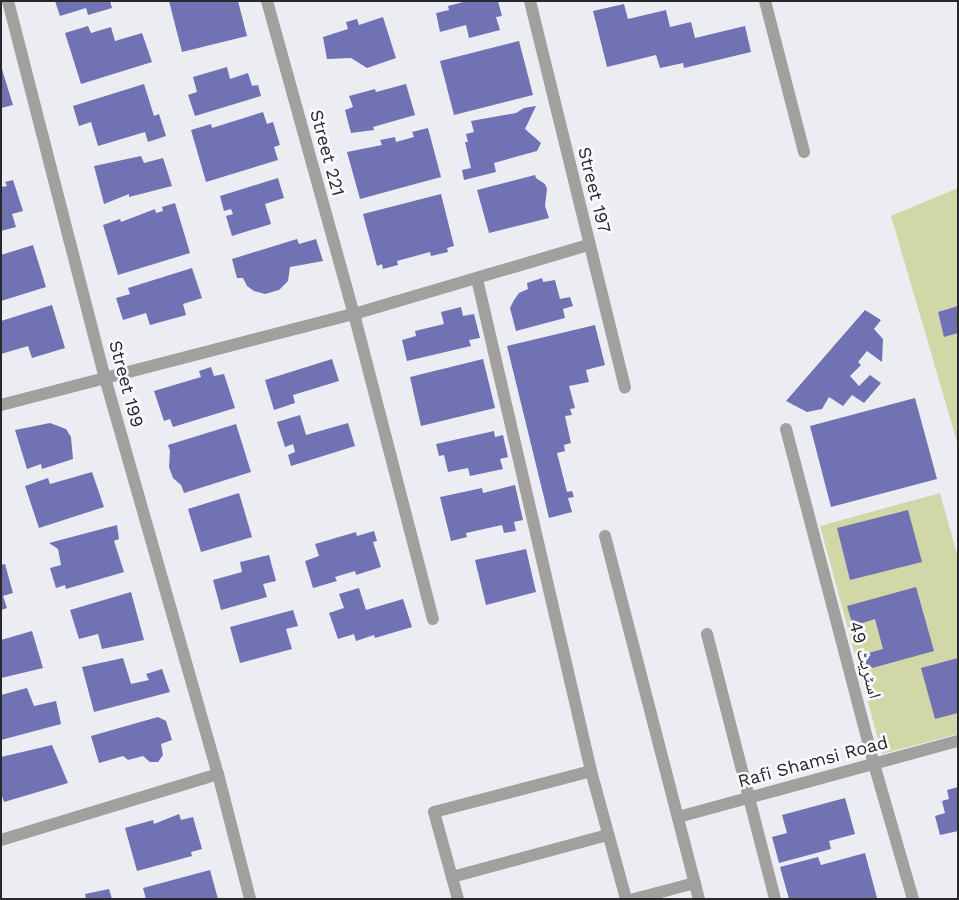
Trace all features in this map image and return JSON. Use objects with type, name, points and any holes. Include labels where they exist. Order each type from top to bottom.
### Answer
[{"type":"street","name":"Street 199","points":[[8,1],[105,378],[218,774],[250,899]]},
{"type":"street","name":"Street 221","points":[[267,1],[354,314],[433,619]]},
{"type":"street","name":"Street 197","points":[[530,1],[625,387]]},
{"type":"street","points":[[765,1],[804,152]]},
{"type":"street","points":[[1,405],[354,314],[477,279],[589,244]]},
{"type":"street","points":[[477,279],[591,771],[626,899]]},
{"type":"street","name":"اسٹریٹ 49","points":[[786,429],[874,764],[912,899]]},
{"type":"street","points":[[605,536],[699,899]]},
{"type":"street","points":[[707,634],[775,899]]},
{"type":"street","name":"Rafi Shamsi Road","points":[[678,817],[958,742]]},
{"type":"street","points":[[458,899],[434,812],[591,771]]},
{"type":"street","points":[[1,840],[218,774]]},
{"type":"street","points":[[452,877],[608,835]]},
{"type":"street","points":[[634,899],[695,883]]},
{"type":"green space","points":[[958,188],[958,445],[891,216]]},
{"type":"green space","points":[[940,493],[958,558],[958,734],[882,754],[820,526]]},
{"type":"building","points":[[55,1],[110,1],[112,8],[88,15],[86,8],[60,16]]},
{"type":"building","points":[[169,1],[238,1],[247,36],[182,52]]},
{"type":"building","points":[[467,1],[498,1],[502,16],[496,17],[500,30],[469,38],[466,25],[440,32],[436,13],[449,10],[448,6]]},
{"type":"building","points":[[624,4],[628,19],[666,10],[670,27],[691,22],[695,38],[745,26],[751,52],[684,68],[683,63],[660,68],[656,55],[607,67],[593,11]]},
{"type":"building","points":[[383,17],[396,58],[367,68],[351,58],[327,59],[323,37],[348,29],[346,22],[357,19],[359,25]]},
{"type":"building","points":[[88,26],[91,33],[111,27],[115,41],[142,33],[152,62],[81,84],[65,33]]},
{"type":"building","points":[[519,41],[533,95],[454,115],[440,61]]},
{"type":"building","points":[[1,66],[13,105],[1,108]]},
{"type":"building","points":[[227,67],[230,79],[248,73],[252,86],[258,85],[261,96],[195,116],[188,95],[197,92],[193,77]]},
{"type":"building","points":[[144,84],[154,116],[159,114],[166,136],[148,142],[145,132],[98,146],[91,122],[79,126],[73,106]]},
{"type":"building","points":[[406,84],[415,115],[373,127],[374,130],[351,133],[345,110],[353,107],[349,96],[375,89],[376,92]]},
{"type":"building","points":[[536,106],[525,129],[541,143],[537,151],[494,163],[496,172],[464,180],[462,170],[471,168],[465,142],[468,142],[466,134],[474,132],[471,121],[516,113],[524,108]]},
{"type":"building","points":[[263,112],[267,124],[273,122],[280,145],[274,147],[278,160],[206,182],[191,130],[211,124],[212,128]]},
{"type":"building","points":[[428,128],[441,177],[360,199],[347,152],[382,145],[380,140],[395,137],[396,142],[414,137],[412,132]]},
{"type":"building","points":[[141,156],[144,163],[163,158],[172,186],[129,197],[129,194],[104,204],[94,166]]},
{"type":"building","points":[[535,175],[536,178],[545,184],[547,189],[545,206],[549,218],[489,233],[477,190]]},
{"type":"building","points":[[278,178],[284,198],[265,204],[271,224],[232,236],[226,216],[233,214],[231,209],[224,211],[220,196]]},
{"type":"building","points":[[13,180],[23,211],[12,214],[16,227],[1,231],[1,187],[7,186],[5,182]]},
{"type":"building","points":[[441,194],[454,246],[447,248],[448,252],[431,256],[430,252],[397,261],[398,265],[383,269],[382,264],[377,266],[363,214]]},
{"type":"building","points":[[175,203],[190,253],[118,275],[103,225],[120,219],[121,222],[155,209],[156,213],[163,211],[162,207]]},
{"type":"building","points":[[297,239],[299,244],[316,239],[323,261],[290,267],[288,281],[279,290],[265,294],[254,291],[247,286],[243,278],[237,278],[232,259]]},
{"type":"building","points":[[33,245],[46,287],[1,301],[1,255]]},
{"type":"building","points":[[192,268],[202,298],[183,304],[186,315],[150,325],[146,313],[123,320],[116,298],[130,294],[128,288]]},
{"type":"building","points":[[542,278],[543,282],[555,280],[560,299],[570,297],[573,306],[563,309],[565,318],[516,331],[510,308],[519,293],[528,289],[527,283]]},
{"type":"building","points":[[52,305],[65,348],[32,358],[28,346],[1,354],[1,321]]},
{"type":"building","points":[[958,306],[958,333],[944,337],[938,312]]},
{"type":"building","points":[[461,307],[463,316],[474,314],[480,338],[469,340],[471,346],[407,361],[402,340],[416,336],[415,331],[444,324],[441,312]]},
{"type":"building","points":[[865,310],[881,320],[874,329],[883,339],[882,362],[867,351],[858,362],[861,365],[850,376],[859,386],[870,375],[881,383],[864,403],[852,395],[843,406],[829,397],[822,409],[807,412],[786,401]]},
{"type":"building","points":[[595,325],[605,365],[586,370],[589,382],[569,386],[575,408],[570,409],[572,415],[565,416],[571,443],[564,445],[565,451],[557,453],[567,492],[572,491],[574,497],[568,498],[572,512],[549,518],[507,346]]},
{"type":"building","points":[[332,359],[339,381],[293,395],[295,403],[274,410],[265,380]]},
{"type":"building","points":[[483,359],[495,408],[421,426],[410,377]]},
{"type":"building","points":[[211,367],[214,376],[224,374],[235,408],[173,427],[170,419],[164,421],[154,391],[201,377],[199,371]]},
{"type":"building","points":[[915,398],[937,479],[831,507],[810,426]]},
{"type":"building","points":[[300,415],[306,435],[348,423],[355,446],[291,466],[288,455],[295,452],[293,444],[285,447],[277,422]]},
{"type":"building","points":[[50,423],[66,429],[71,437],[73,459],[42,469],[41,464],[27,469],[15,430]]},
{"type":"building","points":[[236,424],[251,472],[184,493],[181,485],[173,478],[169,467],[170,451],[168,445]]},
{"type":"building","points":[[494,431],[495,437],[503,435],[508,457],[500,459],[503,469],[470,476],[468,468],[448,472],[444,455],[439,456],[436,444]]},
{"type":"building","points":[[92,472],[104,507],[39,528],[25,486],[48,478],[50,484]]},
{"type":"building","points":[[515,485],[523,520],[514,522],[516,531],[504,533],[502,525],[466,533],[467,537],[451,541],[440,497],[482,488],[483,493]]},
{"type":"building","points":[[239,493],[252,537],[201,552],[188,509]]},
{"type":"building","points":[[908,510],[922,562],[850,580],[837,528]]},
{"type":"building","points":[[117,525],[119,539],[114,541],[124,572],[66,589],[65,585],[56,588],[50,568],[61,565],[58,549],[49,543]]},
{"type":"building","points":[[374,531],[377,541],[373,542],[381,567],[356,575],[355,571],[335,577],[337,581],[313,588],[305,561],[319,556],[315,544],[356,532],[357,536]]},
{"type":"building","points":[[526,549],[536,592],[486,605],[475,560]]},
{"type":"building","points":[[269,555],[276,581],[263,584],[267,597],[221,610],[213,580],[242,572],[240,562]]},
{"type":"building","points":[[5,564],[13,593],[3,596],[7,608],[1,610],[1,565]]},
{"type":"building","points":[[916,587],[934,651],[865,670],[861,655],[883,649],[875,619],[853,626],[847,606]]},
{"type":"building","points":[[359,588],[366,610],[403,599],[412,627],[375,638],[374,635],[356,641],[354,634],[338,639],[329,613],[344,608],[339,594]]},
{"type":"building","points":[[131,592],[144,640],[102,649],[98,634],[79,639],[70,610]]},
{"type":"building","points":[[293,610],[298,626],[286,629],[292,649],[240,663],[230,627]]},
{"type":"building","points":[[32,631],[43,668],[1,678],[1,640]]},
{"type":"building","points":[[123,658],[131,684],[149,680],[146,674],[162,669],[170,692],[94,712],[82,667]]},
{"type":"building","points":[[958,658],[958,713],[935,719],[921,668]]},
{"type":"building","points":[[27,688],[34,706],[56,701],[61,724],[1,740],[1,695]]},
{"type":"building","points":[[158,717],[166,721],[172,740],[161,744],[163,755],[158,762],[150,762],[143,756],[128,760],[123,756],[99,763],[91,736]]},
{"type":"building","points":[[52,745],[68,783],[4,802],[1,793],[1,757]]},
{"type":"building","points":[[958,787],[958,831],[940,835],[935,816],[945,813],[942,801],[949,799],[947,790]]},
{"type":"building","points":[[845,798],[855,834],[829,841],[831,849],[779,863],[772,837],[787,833],[782,815]]},
{"type":"building","points":[[179,814],[181,820],[193,817],[202,849],[191,852],[192,856],[137,871],[125,828],[153,820],[154,824]]},
{"type":"building","points":[[865,853],[877,898],[789,899],[780,867],[818,857],[821,865]]},
{"type":"building","points":[[210,870],[218,899],[146,899],[143,888]]},
{"type":"building","points":[[109,889],[112,899],[86,899],[85,894]]}]
